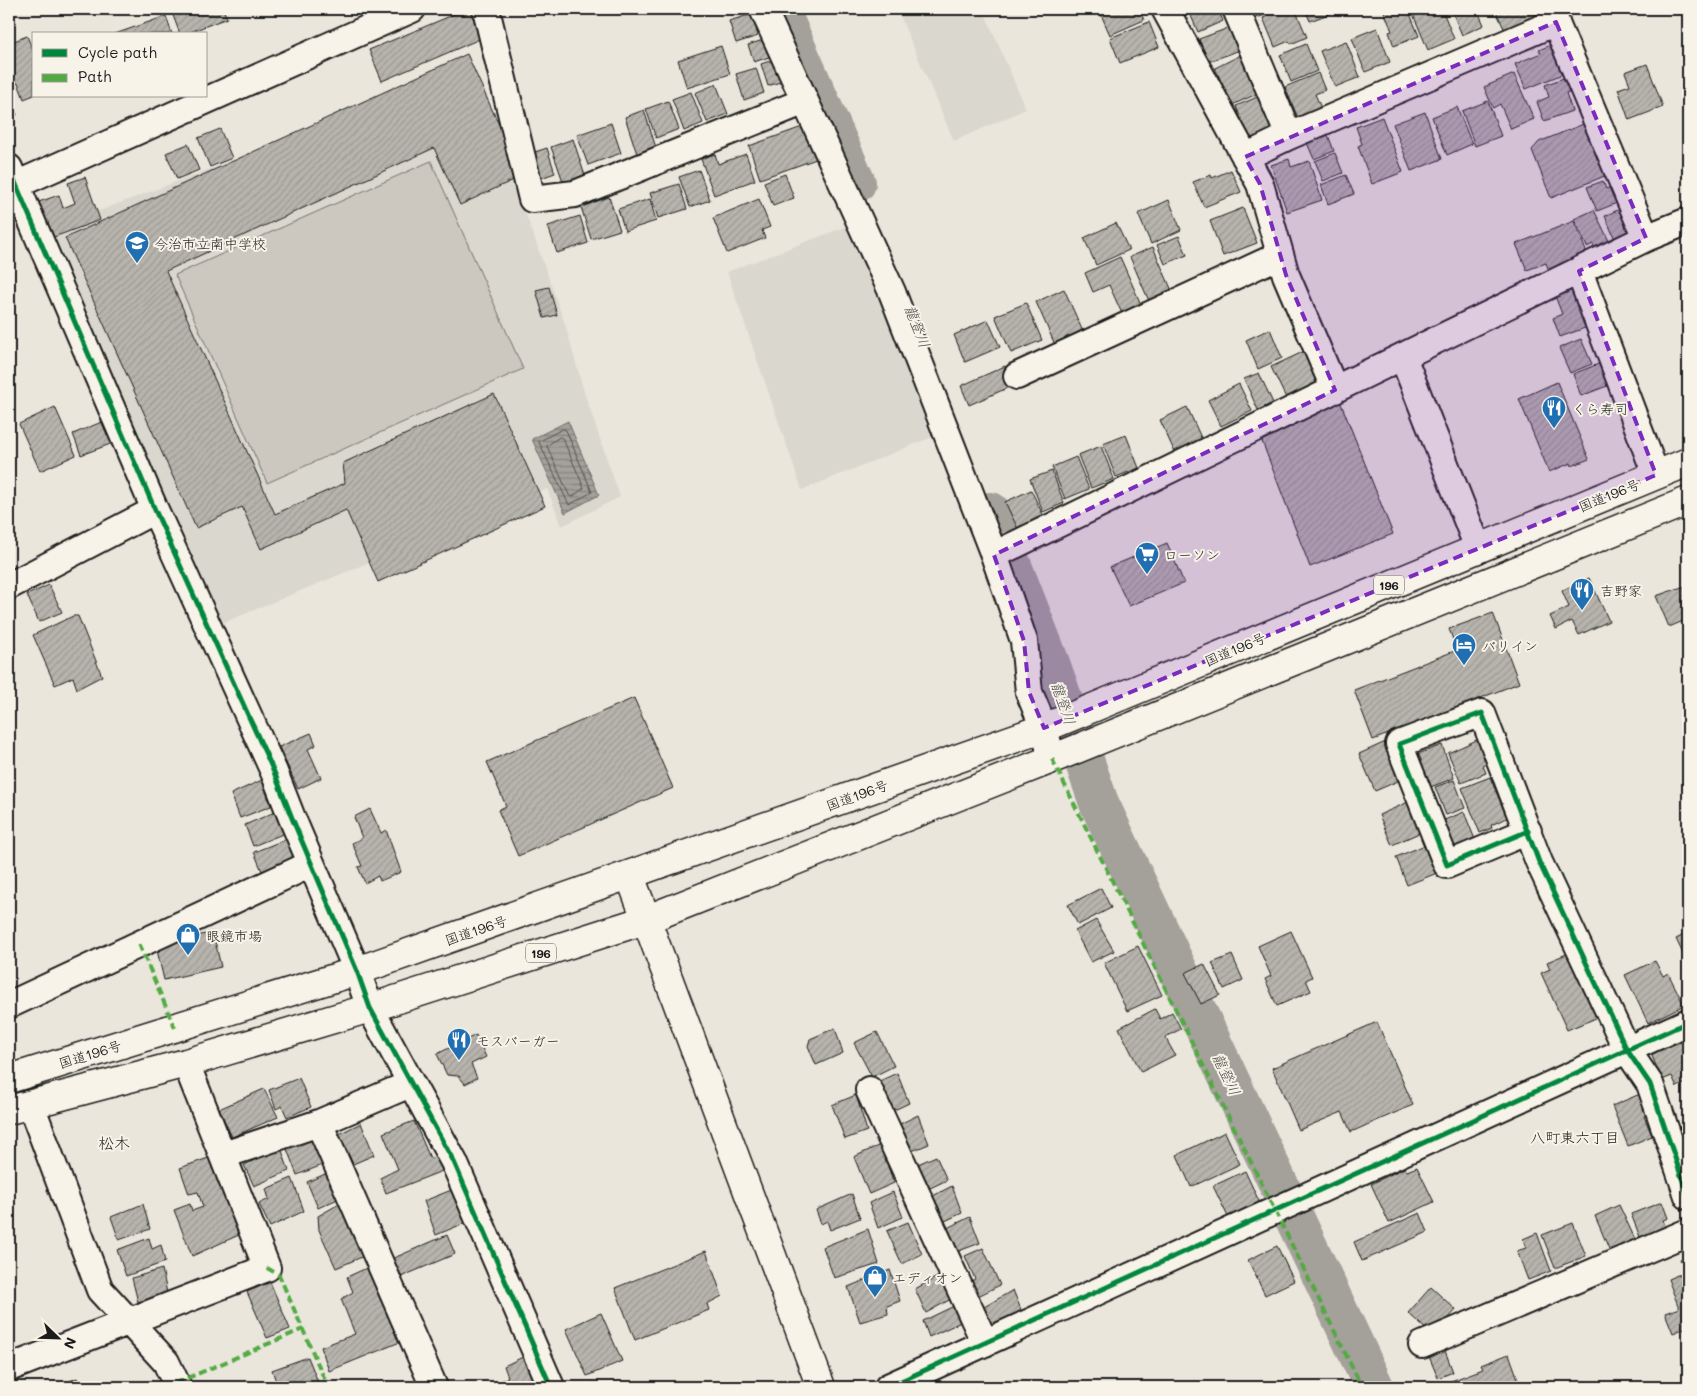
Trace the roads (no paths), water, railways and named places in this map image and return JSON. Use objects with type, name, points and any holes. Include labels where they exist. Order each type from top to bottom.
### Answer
[{"type":"main road","name":"国道196号","points":[[10,1076],[357,971],[1048,727],[1688,462]]},
{"type":"main road","name":"196","points":[[20,1108],[186,1063],[370,1008],[645,920],[1100,740],[1688,501]]},
{"type":"main road","points":[[630,876],[821,1387]]},
{"type":"street","points":[[208,97],[412,9]]},
{"type":"street","points":[[486,9],[532,199],[575,194],[805,101]]},
{"type":"street","points":[[763,9],[892,292],[994,555],[1024,641],[1029,692],[1048,727],[1056,757]]},
{"type":"street","points":[[1165,9],[1260,184],[1286,275],[1334,390]]},
{"type":"street","points":[[1236,9],[1289,136]]},
{"type":"street","points":[[1245,157],[1553,16],[1646,238]]},
{"type":"street","points":[[205,98],[11,181],[155,510],[274,772],[357,971],[370,1008],[454,1162],[551,1387]]},
{"type":"street","points":[[994,555],[1646,238],[1688,221]]},
{"type":"street","points":[[1017,376],[1280,255]]},
{"type":"street","points":[[1579,271],[1656,475]]},
{"type":"street","points":[[1403,357],[1478,548]]},
{"type":"street","points":[[9,586],[155,510]]},
{"type":"street","points":[[1528,831],[1447,865],[1399,744],[1482,713],[1528,831],[1539,862],[1627,1050],[1650,1084],[1688,1196]]},
{"type":"street","points":[[9,1005],[311,864]]},
{"type":"street","points":[[888,1387],[1688,1022]]},
{"type":"street","points":[[9,1368],[267,1268],[224,1155],[186,1063]]},
{"type":"street","points":[[224,1155],[319,1123],[410,1084]]},
{"type":"street","points":[[869,1090],[985,1343]]},
{"type":"street","points":[[20,1108],[100,1290],[166,1362],[178,1387]]},
{"type":"street","points":[[319,1123],[434,1387]]},
{"type":"street","points":[[1422,1346],[1688,1232]]},
{"type":"water","points":[[568,421],[599,495],[565,513],[532,439]]},
{"type":"waterway","name":"龍登川","points":[[779,9],[856,183]]},
{"type":"waterway","name":"龍登川","points":[[991,512],[1051,666],[1099,803],[1374,1387]]},
{"type":"place","name":"今治市立南中学校","points":[[137,264]]},
{"type":"place","name":"くら寿司","points":[[1554,429]]},
{"type":"place","name":"ローソン","points":[[1147,575]]},
{"type":"place","name":"吉野家","points":[[1582,611]]},
{"type":"place","name":"バリイン","points":[[1464,666]]},
{"type":"place","name":"眼鏡市場","points":[[188,956]]},
{"type":"place","name":"モスバーガー","points":[[459,1061]]},
{"type":"place","name":"エディオン","points":[[875,1298]]},
{"type":"district","name":"八町東六丁目","points":[[1575,1137]]},
{"type":"district","name":"松木","points":[[114,1142]]}]
